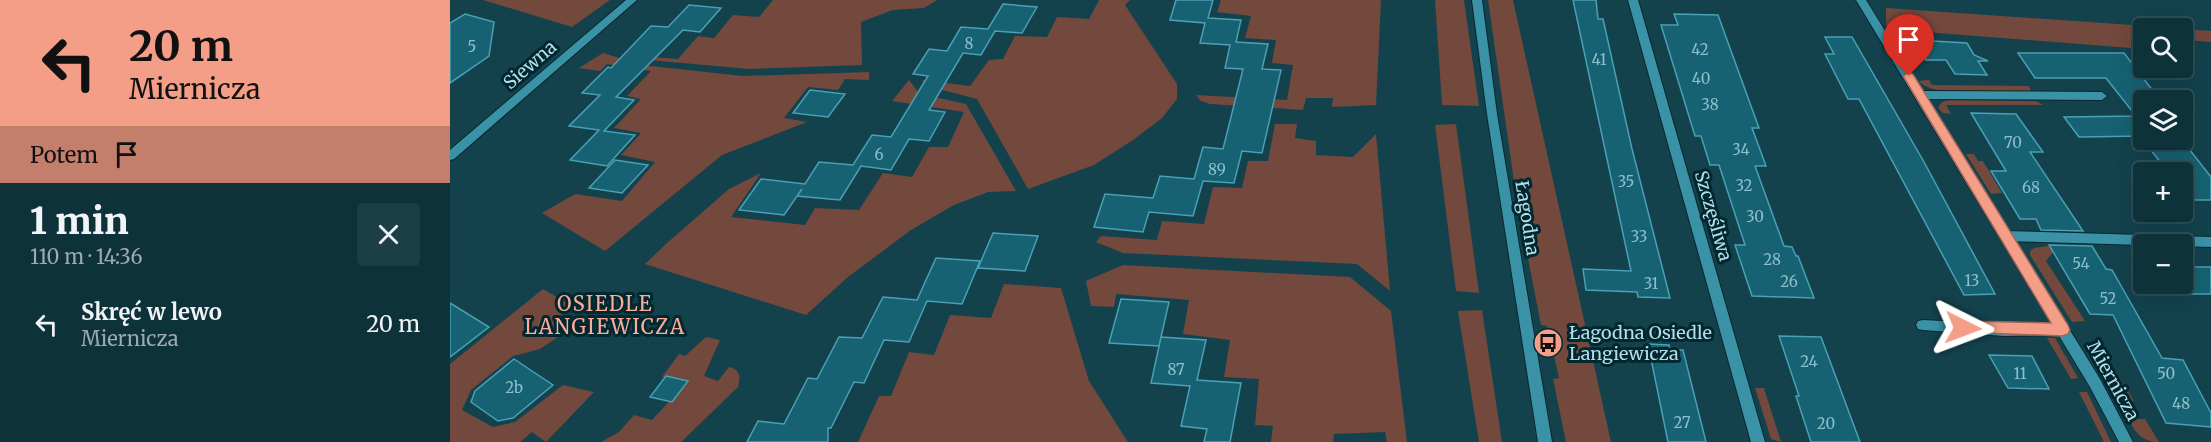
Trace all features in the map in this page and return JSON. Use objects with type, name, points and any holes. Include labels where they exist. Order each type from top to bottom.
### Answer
[{"type":"street","name":"Siewna","points":[[450,156],[632,0]]},
{"type":"street","name":"Łagodna","points":[[1477,0],[1498,150],[1545,442]]},
{"type":"street","name":"Szczęśliwa","points":[[1633,0],[1758,442]]},
{"type":"street","name":"Miernicza","points":[[1862,0],[2104,398],[2126,442]]},
{"type":"street","points":[[1921,95],[2102,96]]},
{"type":"street","points":[[2006,236],[2211,242]]},
{"type":"street","points":[[1923,325],[2004,330],[2062,330]]},
{"type":"shaded area","points":[[483,0],[610,0],[572,27]]},
{"type":"shaded area","points":[[773,0],[937,0],[924,8],[893,10],[861,22],[862,65],[749,69],[649,60],[652,57],[678,59],[698,36],[714,38],[733,15],[759,17]]},
{"type":"shaded area","points":[[1099,0],[1130,0],[1125,5],[1177,84],[1177,99],[1162,118],[1094,165],[1028,189],[977,99],[927,86],[922,80],[970,86],[989,60],[1003,59],[1015,36],[1047,37],[1057,17],[1089,19]]},
{"type":"shaded area","points":[[1221,0],[1381,0],[1376,105],[1332,107],[1333,98],[1306,98],[1303,110],[1210,104],[1201,101],[1196,95],[1287,100],[1293,65],[1272,63],[1276,40],[1245,38],[1251,16],[1217,12]]},
{"type":"shaded area","points":[[1435,0],[1464,0],[1479,106],[1442,105]]},
{"type":"shaded area","points":[[1488,0],[1513,0],[1611,442],[1566,442],[1553,379],[1559,378],[1547,326],[1541,325],[1517,202]]},
{"type":"shaded area","points":[[1886,8],[2133,25],[2133,48],[1899,30],[1901,35],[1890,33],[1886,25]]},
{"type":"shaded area","points":[[2193,30],[2211,31],[2211,42],[2193,41]]},
{"type":"shaded area","points":[[603,53],[642,65],[743,76],[869,72],[869,80],[845,79],[838,90],[808,87],[784,118],[807,122],[722,155],[605,251],[542,213],[575,194],[622,201],[655,162],[621,155],[641,133],[614,128],[641,99],[627,96],[651,71],[607,64],[600,71],[579,68]]},
{"type":"shaded area","points":[[909,80],[920,94],[966,104],[1016,191],[988,192],[954,205],[911,230],[848,277],[806,315],[645,264],[729,189],[761,173],[731,217],[805,225],[815,208],[859,210],[883,173],[912,177],[929,147],[948,147],[964,112],[892,101]]},
{"type":"shaded area","points":[[1929,80],[1932,85],[2029,86],[2031,91],[1954,92],[1927,87],[1919,81]]},
{"type":"shaded area","points":[[1949,100],[2036,101],[2043,105],[1946,105],[1951,114],[1943,113],[1938,108],[1942,102]]},
{"type":"shaded area","points":[[1275,124],[1297,124],[1295,138],[1316,141],[1316,155],[1353,157],[1376,134],[1390,291],[1357,264],[1123,253],[1096,242],[1101,236],[1157,240],[1162,221],[1204,224],[1213,187],[1242,188],[1248,161],[1268,161]]},
{"type":"shaded area","points":[[1456,124],[1479,293],[1456,291],[1435,125]]},
{"type":"shaded area","points":[[1966,154],[1974,154],[1978,161],[1983,161],[2002,193],[1991,194]]},
{"type":"shaded area","points":[[2048,246],[2055,250],[2046,261],[2085,321],[2072,322],[2030,255],[2030,251],[2034,248]]},
{"type":"shaded area","points":[[1123,265],[1350,277],[1391,311],[1407,442],[1387,442],[1385,432],[1334,434],[1333,442],[1271,442],[1273,426],[1255,425],[1259,379],[1224,377],[1230,340],[1183,334],[1189,300],[1116,294],[1114,307],[1091,306],[1086,281]]},
{"type":"shaded area","points":[[1004,284],[1061,288],[1089,381],[1128,442],[858,442],[879,396],[891,396],[909,352],[934,355],[950,315],[991,318]]},
{"type":"shaded area","points":[[543,289],[572,306],[553,322],[567,331],[540,349],[513,356],[471,390],[462,410],[493,427],[515,422],[563,385],[594,392],[546,442],[532,432],[520,442],[450,442],[450,364]]},
{"type":"shaded area","points":[[1482,310],[1502,442],[1479,442],[1458,311]]},
{"type":"shaded area","points":[[706,337],[720,340],[704,376],[718,381],[729,367],[739,374],[738,387],[681,442],[601,442],[619,432],[634,415],[652,420],[686,383],[662,377],[679,354],[685,356]]},
{"type":"shaded area","points":[[2047,338],[2055,338],[2078,378],[2071,379]]},
{"type":"shaded area","points":[[2099,369],[2115,370],[2134,401],[2118,400]]},
{"type":"shaded area","points":[[1755,388],[1764,388],[1781,442],[1771,439]]},
{"type":"shaded area","points":[[2079,392],[2087,392],[2111,442],[2104,442]]},
{"type":"shaded area","points":[[2145,419],[2159,442],[2149,441],[2137,433],[2130,421]]},
{"type":"building","points":[[1176,0],[1213,0],[1208,18],[1241,20],[1236,42],[1268,44],[1262,69],[1281,70],[1262,153],[1242,151],[1234,183],[1203,181],[1193,216],[1149,212],[1143,232],[1094,227],[1105,194],[1153,198],[1160,176],[1194,179],[1203,147],[1223,149],[1243,69],[1225,68],[1230,45],[1200,43],[1205,23],[1170,20]]},
{"type":"building","points":[[1573,0],[1596,0],[1598,19],[1603,19],[1632,149],[1670,298],[1638,297],[1637,292],[1586,290],[1583,269],[1631,271]]},
{"type":"building","points":[[1003,4],[1037,7],[1022,33],[995,31],[981,55],[963,53],[929,110],[945,112],[929,141],[909,139],[891,170],[861,166],[840,200],[797,196],[784,215],[739,210],[761,179],[805,184],[819,162],[853,165],[872,135],[891,137],[928,76],[913,74],[929,49],[947,51],[961,27],[988,29]]},
{"type":"building","points":[[689,5],[721,8],[700,32],[683,30],[616,97],[634,100],[604,131],[635,135],[607,166],[570,160],[599,130],[569,126],[600,95],[582,93],[608,67],[611,68],[651,26],[668,27]]},
{"type":"building","points":[[465,14],[494,22],[489,56],[450,83],[450,23]]},
{"type":"building","points":[[1674,14],[1718,15],[1759,128],[1752,128],[1766,166],[1755,166],[1784,246],[1792,247],[1798,256],[1814,298],[1752,296],[1735,245],[1745,245],[1719,165],[1710,165],[1701,136],[1695,136],[1661,25],[1678,25]]},
{"type":"building","points":[[1825,37],[1852,37],[1924,162],[1995,294],[1964,295],[1859,99],[1848,99],[1825,54],[1834,54]]},
{"type":"building","points":[[1915,40],[1967,43],[1974,55],[1988,61],[1978,61],[1987,75],[1955,74],[1946,60],[1926,60]]},
{"type":"building","points":[[2018,53],[2124,53],[2133,65],[2133,78],[2143,78],[2152,90],[2133,90],[2133,112],[2106,78],[2035,78]]},
{"type":"building","points":[[810,90],[845,94],[828,117],[793,113]]},
{"type":"building","points":[[1971,113],[2016,114],[2043,152],[2030,152],[2083,231],[2041,230],[2036,219],[2020,219],[1991,171],[2006,171]]},
{"type":"building","points":[[2133,116],[2133,136],[2079,137],[2064,117]]},
{"type":"building","points":[[2151,150],[2190,150],[2211,177],[2211,200],[2193,200],[2193,162],[2160,162]]},
{"type":"building","points":[[615,160],[648,165],[622,193],[589,188]]},
{"type":"building","points":[[993,233],[1038,236],[1025,271],[978,268]]},
{"type":"building","points":[[2049,245],[2092,246],[2106,269],[2112,270],[2162,358],[2183,360],[2211,413],[2211,427],[2166,423],[2113,315],[2090,314]]},
{"type":"building","points":[[936,258],[980,261],[962,304],[927,301],[909,342],[884,340],[864,383],[854,382],[831,428],[828,428],[828,442],[747,442],[758,421],[784,424],[808,378],[817,379],[839,337],[862,338],[883,297],[917,300]]},
{"type":"building","points":[[2193,267],[2211,267],[2211,294],[2193,294]]},
{"type":"building","points":[[1121,299],[1169,302],[1159,346],[1109,343]]},
{"type":"building","points":[[450,303],[489,327],[450,357]]},
{"type":"building","points":[[1779,336],[1821,337],[1860,442],[1811,442],[1796,396],[1799,396]]},
{"type":"building","points":[[1161,337],[1206,340],[1197,380],[1241,383],[1230,442],[1204,442],[1207,429],[1181,426],[1190,386],[1151,383]]},
{"type":"building","points":[[1648,344],[1669,345],[1670,350],[1683,350],[1706,442],[1668,442]]},
{"type":"building","points":[[1989,355],[2032,356],[2049,389],[2008,388]]},
{"type":"building","points":[[514,359],[553,385],[513,418],[498,421],[471,402],[475,391]]},
{"type":"building","points":[[666,376],[688,381],[672,402],[650,397]]},
{"type":"place","name":"Łagodna Osiedle Langiewicza","points":[[1548,343]]},
{"type":"district","name":"OSIEDLE LANGIEWICZA","points":[[605,316]]},
{"type":"route","points":[[1909,76],[2062,330],[1963,328]]}]
